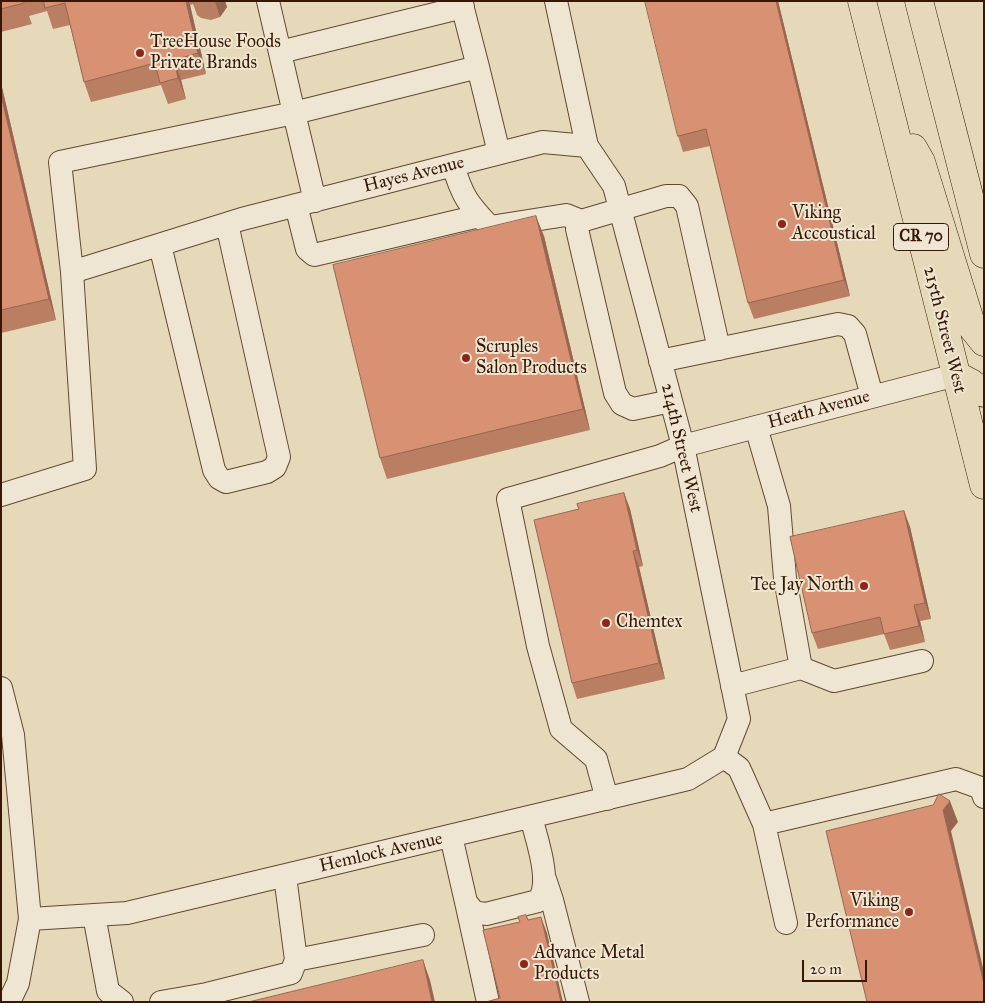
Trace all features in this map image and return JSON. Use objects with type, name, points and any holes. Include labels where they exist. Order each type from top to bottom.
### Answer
[{"type":"main road","name":"215th Street West","points":[[862,1],[984,485]]},
{"type":"main road","points":[[919,1],[984,254]]},
{"type":"main road","points":[[886,99],[920,162],[972,327],[984,342]]},
{"type":"main road","points":[[956,375],[984,393]]},
{"type":"street","points":[[268,1],[294,113],[305,203],[307,249],[314,255],[480,216]]},
{"type":"street","points":[[556,1],[587,146]]},
{"type":"street","points":[[280,52],[462,4],[499,154]]},
{"type":"street","points":[[1,495],[85,469],[72,272],[60,162],[294,113],[478,67]]},
{"type":"street","name":"Hayes Avenue","points":[[72,272],[234,221],[543,142],[587,146]]},
{"type":"street","name":"214th Street West","points":[[587,146],[614,186],[683,446],[739,719],[724,757]]},
{"type":"street","points":[[453,165],[460,189],[471,208],[490,227],[566,215],[581,221],[666,196],[679,196],[687,206],[719,349]]},
{"type":"street","points":[[160,245],[214,470],[219,478],[226,482],[267,472],[276,466],[279,457],[234,221]]},
{"type":"street","points":[[581,221],[577,229],[615,393],[622,404],[633,409],[671,401]]},
{"type":"street","points":[[660,361],[838,324],[848,326],[855,334],[872,396]]},
{"type":"street","name":"Heath Avenue","points":[[607,799],[596,759],[561,728],[538,646],[508,498],[660,456],[683,446],[956,375]]},
{"type":"street","points":[[756,427],[779,506],[785,578],[801,668]]},
{"type":"street","points":[[732,686],[801,668],[834,681],[922,661]]},
{"type":"street","points":[[1,688],[13,735],[30,919],[18,983],[9,1002]]},
{"type":"street","points":[[724,757],[739,768],[764,824],[786,923]]},
{"type":"street","name":"Hemlock Avenue","points":[[30,919],[127,913],[688,779],[724,757]]},
{"type":"street","points":[[764,824],[956,779],[981,788],[984,797]]},
{"type":"street","points":[[531,817],[545,879],[578,1002]]},
{"type":"street","points":[[451,836],[488,1002]]},
{"type":"street","points":[[161,1002],[207,994],[291,973],[296,960],[285,876]]},
{"type":"street","points":[[466,902],[474,912],[486,914],[538,901],[542,896],[545,879]]},
{"type":"street","points":[[94,915],[108,991],[122,1002]]},
{"type":"street","points":[[296,960],[423,935]]},
{"type":"building","points":[[24,1],[24,3],[1,9],[1,2]]},
{"type":"building","name":"TreeHouse Foods Private Brands","points":[[44,1],[186,1],[198,53],[174,60],[178,78],[160,83],[155,63],[84,82],[65,3],[45,8]]},
{"type":"building","name":"Viking Accoustical","points":[[645,1],[776,1],[844,280],[748,303],[706,129],[678,136]]},
{"type":"building","points":[[1,95],[49,299],[1,310]]},
{"type":"building","name":"Scruples Salon Products","points":[[536,216],[583,409],[380,458],[333,265]]},
{"type":"building","name":"Chemtex","points":[[624,493],[637,550],[633,551],[659,663],[572,683],[534,520],[579,509],[577,504]]},
{"type":"building","name":"Tee Jay North","points":[[904,511],[925,603],[914,605],[919,626],[884,634],[880,617],[812,633],[790,537]]},
{"type":"building","name":"Viking Performance","points":[[939,794],[950,801],[943,810],[984,984],[984,1002],[867,1002],[826,831],[933,805]]},
{"type":"building","name":"Advance Metal Products","points":[[526,915],[528,920],[541,917],[561,1002],[486,1002],[500,998],[483,930],[520,922],[518,917]]},
{"type":"building","points":[[423,960],[432,1002],[249,1002]]},
{"type":"place","name":"TreeHouse Foods Private Brands","points":[[140,53]]},
{"type":"place","name":"Viking Accoustical","points":[[782,224]]},
{"type":"place","name":"Scruples Salon Products","points":[[466,358]]},
{"type":"place","name":"Tee Jay North","points":[[864,586]]},
{"type":"place","name":"Chemtex","points":[[606,623]]},
{"type":"place","name":"Viking Performance","points":[[909,912]]},
{"type":"place","name":"Advance Metal Products","points":[[524,964]]}]
